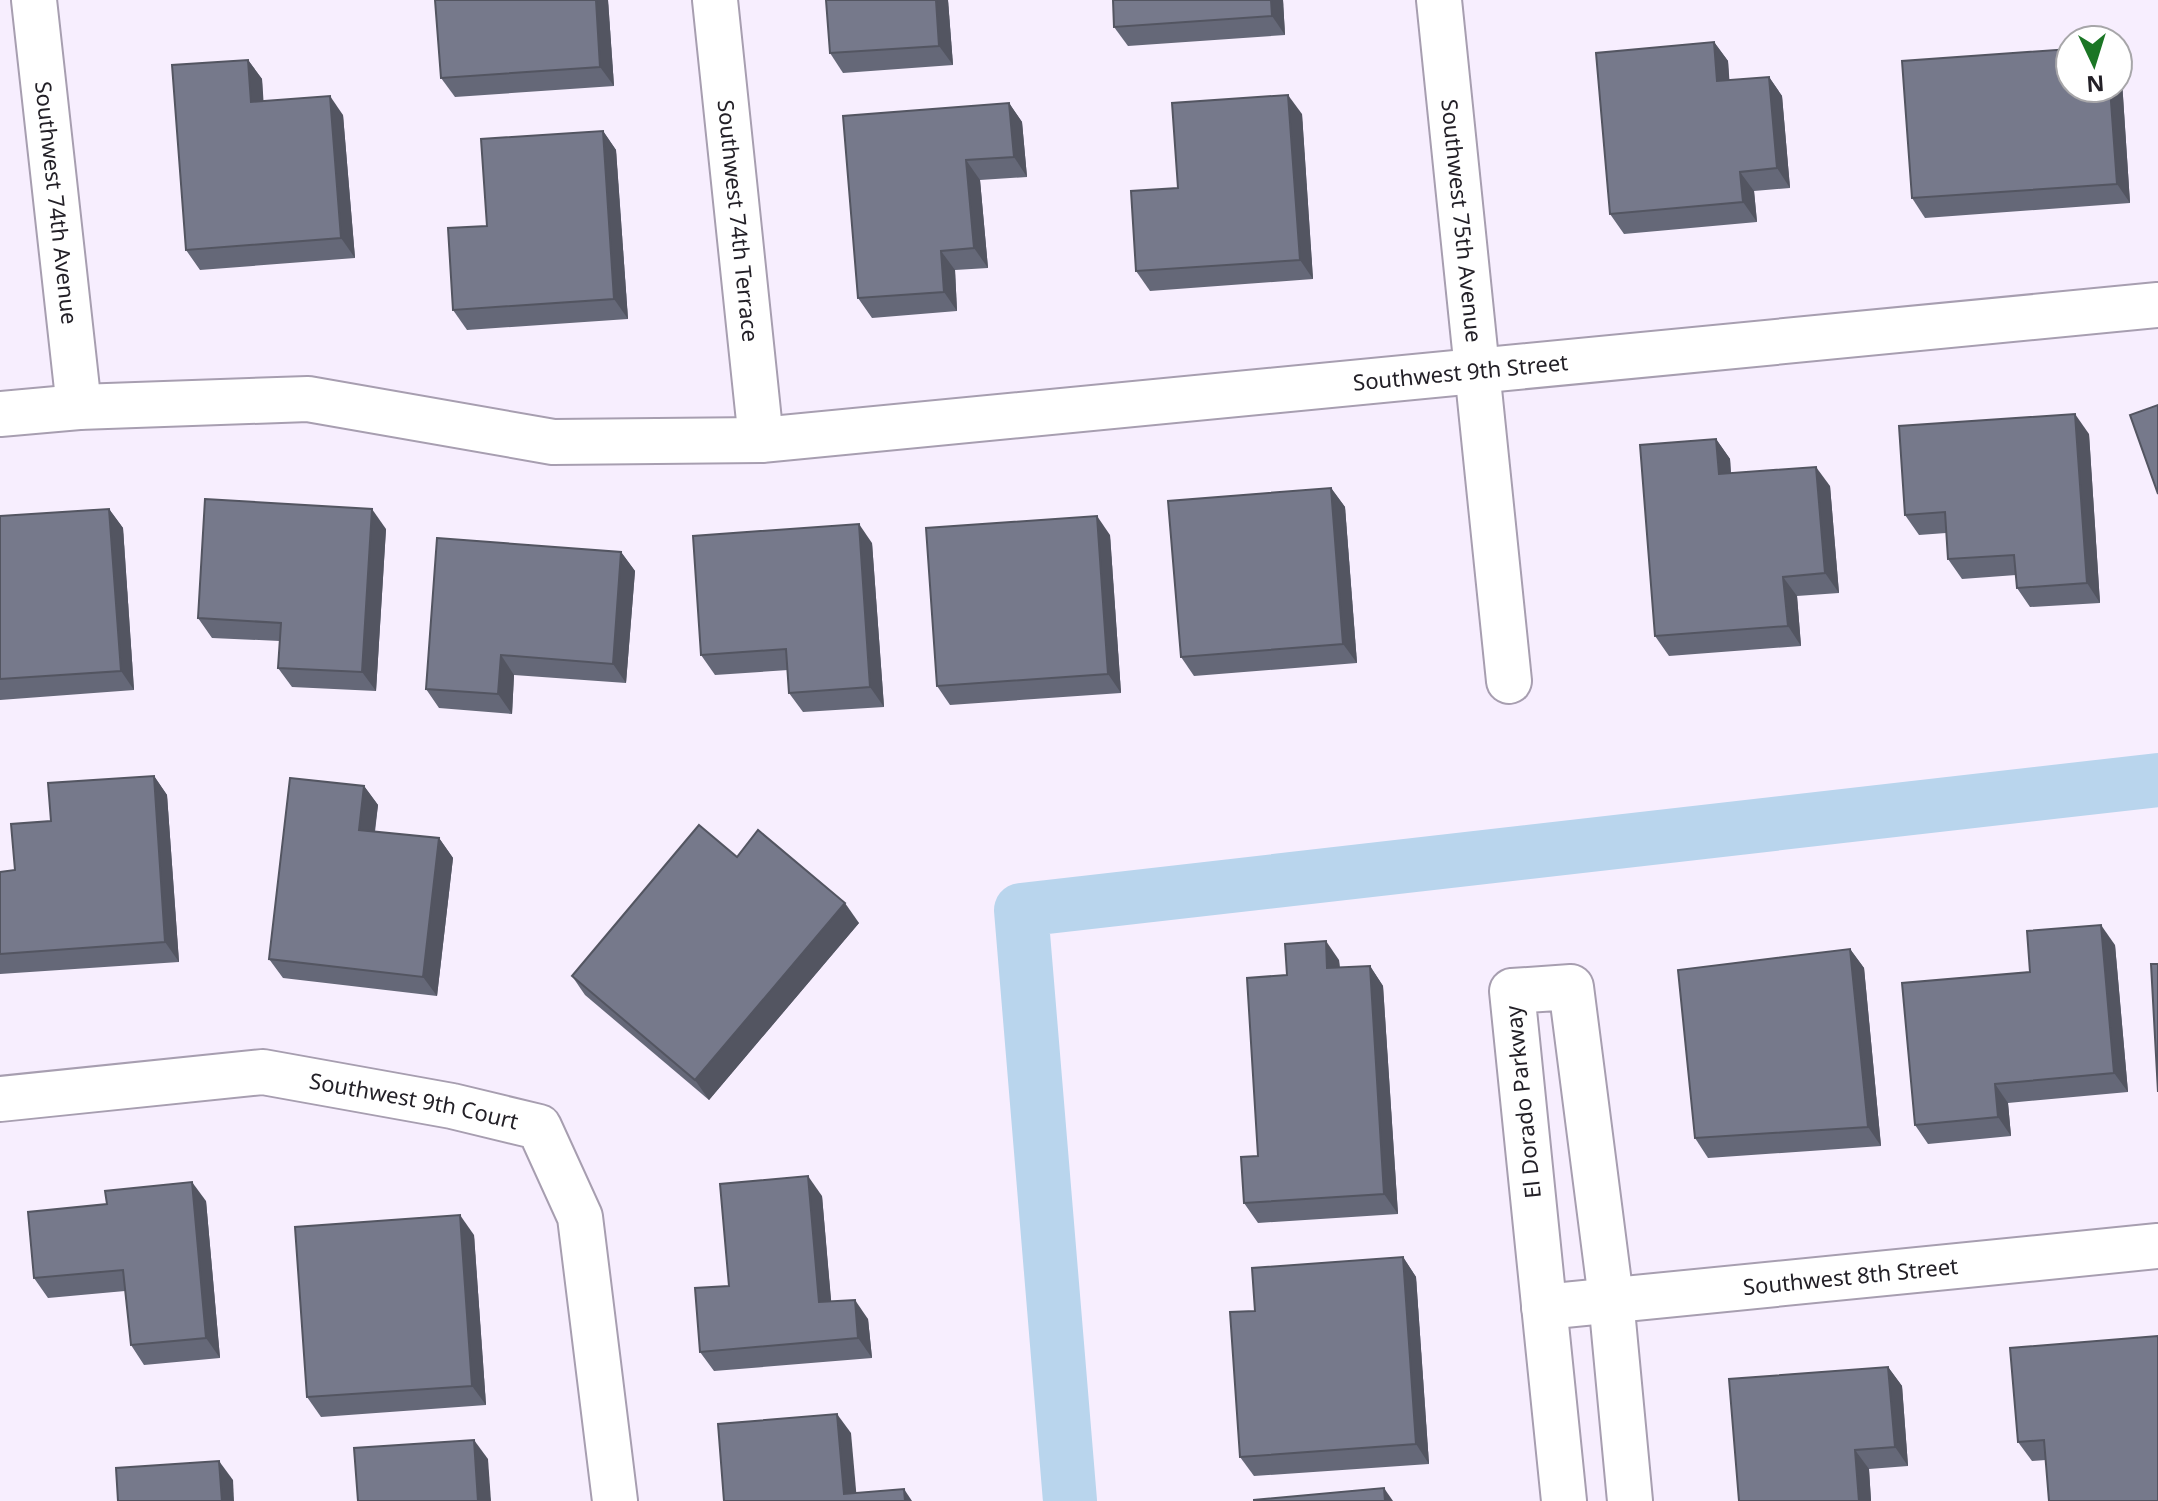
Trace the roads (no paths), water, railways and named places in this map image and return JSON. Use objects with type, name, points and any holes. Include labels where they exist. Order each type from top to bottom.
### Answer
[{"type":"street","name":"Southwest 74th Avenue","points":[[34,0],[79,407]]},
{"type":"street","name":"Southwest 74th Terrace","points":[[715,0],[761,440]]},
{"type":"street","name":"Southwest 75th Avenue","points":[[1439,0],[1509,681]]},
{"type":"street","name":"Southwest 9th Street","points":[[79,407],[308,399],[553,442],[761,440],[2158,305]]},
{"type":"street","points":[[0,414],[79,407]]},
{"type":"street","name":"El Dorado Parkway","points":[[1564,1501],[1512,991],[1571,987],[1611,1299],[1630,1501]]},
{"type":"street","name":"Southwest 9th Court","points":[[0,1099],[263,1072],[452,1106],[539,1127],[580,1217],[615,1501]]},
{"type":"street","name":"Southwest 8th Street","points":[[1544,1307],[2158,1246]]},
{"type":"waterway","points":[[1070,1501],[1021,910],[2158,780]]}]
